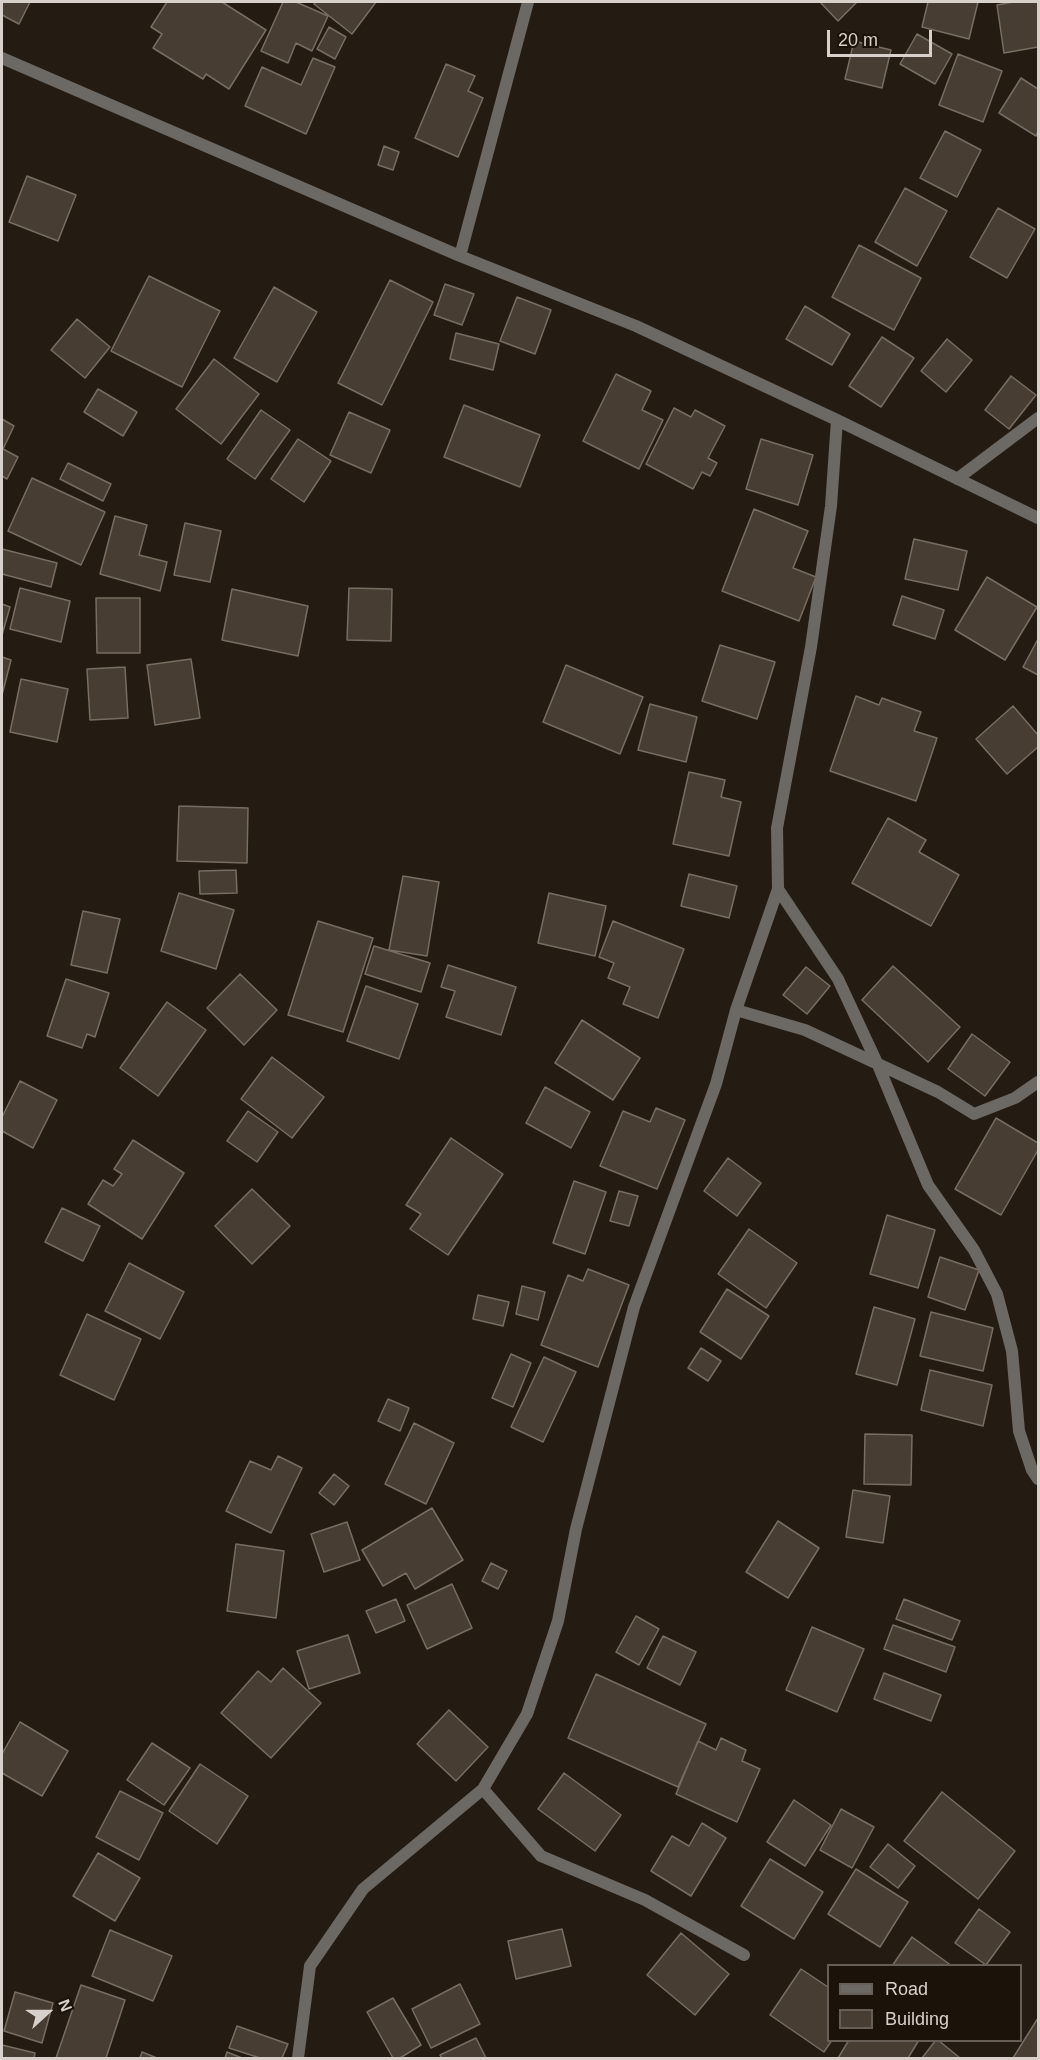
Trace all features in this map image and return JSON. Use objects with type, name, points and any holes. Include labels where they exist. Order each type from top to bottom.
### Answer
[{"type":"street","points":[[460,256],[528,2]]},
{"type":"street","points":[[2,58],[460,256],[636,326],[837,420],[1038,518]]},
{"type":"street","points":[[957,479],[1038,418]]},
{"type":"street","points":[[298,2058],[309,1966],[363,1889],[483,1789],[527,1714],[558,1621],[576,1529],[634,1307],[716,1084],[736,1010],[778,889],[777,828],[813,635],[831,506],[837,420]]},
{"type":"street","points":[[778,889],[838,979],[878,1065],[928,1185],[974,1250],[997,1294],[1012,1351],[1019,1431],[1032,1470],[1038,1479]]},
{"type":"street","points":[[736,1010],[805,1030],[938,1092],[974,1114],[1015,1098],[1038,1082]]},
{"type":"street","points":[[483,1789],[541,1856],[645,1900],[744,1955]]},
{"type":"building","points":[[2,2],[30,2],[19,24],[2,15]]},
{"type":"building","points":[[167,2],[222,2],[266,30],[229,89],[206,74],[203,79],[153,48],[162,34],[151,27]]},
{"type":"building","points":[[283,2],[296,2],[328,16],[312,51],[296,43],[288,63],[261,51]]},
{"type":"building","points":[[316,2],[376,2],[352,34],[314,4]]},
{"type":"building","points":[[820,2],[854,2],[856,3],[838,21]]},
{"type":"building","points":[[928,2],[978,2],[969,39],[922,27]]},
{"type":"building","points":[[1013,2],[1038,2],[1038,47],[1004,53],[997,5]]},
{"type":"building","points":[[329,27],[346,37],[335,59],[317,49]]},
{"type":"building","points":[[917,34],[952,54],[935,84],[900,64]]},
{"type":"building","points":[[854,41],[891,50],[882,88],[845,79]]},
{"type":"building","points":[[958,54],[1002,71],[983,122],[939,105]]},
{"type":"building","points":[[313,58],[335,67],[306,134],[245,106],[262,67],[301,85]]},
{"type":"building","points":[[446,64],[475,76],[468,91],[483,98],[458,157],[415,138]]},
{"type":"building","points":[[1021,78],[1038,89],[1036,136],[999,113]]},
{"type":"building","points":[[945,131],[981,150],[957,197],[920,178]]},
{"type":"building","points":[[384,146],[399,152],[393,170],[378,165]]},
{"type":"building","points":[[27,176],[76,195],[58,241],[9,222]]},
{"type":"building","points":[[905,188],[947,211],[917,266],[875,242]]},
{"type":"building","points":[[998,208],[1035,229],[1007,278],[970,257]]},
{"type":"building","points":[[859,245],[921,278],[894,330],[832,297]]},
{"type":"building","points":[[149,276],[220,311],[182,387],[111,351]]},
{"type":"building","points":[[390,280],[433,302],[382,405],[338,383]]},
{"type":"building","points":[[445,284],[474,294],[462,325],[434,315]]},
{"type":"building","points":[[274,287],[317,312],[277,382],[234,358]]},
{"type":"building","points":[[517,297],[551,310],[535,354],[500,341]]},
{"type":"building","points":[[805,306],[850,334],[832,365],[786,339]]},
{"type":"building","points":[[77,319],[110,347],[85,378],[51,350]]},
{"type":"building","points":[[456,333],[499,344],[493,370],[450,359]]},
{"type":"building","points":[[882,337],[914,358],[881,407],[849,386]]},
{"type":"building","points":[[947,339],[972,360],[946,392],[921,371]]},
{"type":"building","points":[[214,359],[259,394],[221,444],[176,409]]},
{"type":"building","points":[[616,374],[651,391],[642,410],[663,420],[639,469],[583,441]]},
{"type":"building","points":[[1011,376],[1036,395],[1009,429],[985,410]]},
{"type":"building","points":[[98,389],[137,412],[123,436],[84,412]]},
{"type":"building","points":[[464,405],[540,435],[520,487],[444,457]]},
{"type":"building","points":[[674,408],[691,417],[695,410],[725,426],[708,458],[717,463],[710,476],[702,472],[693,489],[646,464]]},
{"type":"building","points":[[261,410],[290,430],[255,479],[227,459]]},
{"type":"building","points":[[349,412],[390,430],[371,473],[330,455]]},
{"type":"building","points":[[2,419],[14,426],[3,449],[18,457],[7,479],[2,476]]},
{"type":"building","points":[[298,439],[331,461],[304,502],[271,479]]},
{"type":"building","points":[[761,439],[813,455],[798,505],[746,489]]},
{"type":"building","points":[[68,463],[111,484],[103,501],[60,479]]},
{"type":"building","points":[[32,478],[105,512],[81,565],[8,531]]},
{"type":"building","points":[[754,509],[808,531],[793,568],[816,577],[799,621],[722,591]]},
{"type":"building","points":[[115,516],[147,525],[139,555],[167,562],[160,591],[100,574]]},
{"type":"building","points":[[185,523],[221,531],[210,582],[174,575]]},
{"type":"building","points":[[914,539],[967,551],[958,590],[905,579]]},
{"type":"building","points":[[2,549],[57,563],[51,587],[2,574]]},
{"type":"building","points":[[987,577],[1037,607],[1005,660],[955,630]]},
{"type":"building","points":[[20,588],[70,601],[61,642],[10,629]]},
{"type":"building","points":[[349,588],[392,589],[391,641],[347,640]]},
{"type":"building","points":[[232,589],[308,606],[298,656],[222,640]]},
{"type":"building","points":[[902,596],[944,610],[935,639],[893,625]]},
{"type":"building","points":[[96,598],[140,598],[140,653],[97,653]]},
{"type":"building","points":[[2,604],[10,607],[2,635]]},
{"type":"building","points":[[1038,639],[1038,675],[1023,667]]},
{"type":"building","points":[[720,645],[775,662],[757,719],[702,701]]},
{"type":"building","points":[[2,657],[11,660],[2,695]]},
{"type":"building","points":[[191,659],[200,718],[155,725],[147,665]]},
{"type":"building","points":[[566,665],[643,697],[620,754],[543,722]]},
{"type":"building","points":[[125,667],[128,718],[90,720],[87,669]]},
{"type":"building","points":[[21,679],[68,689],[57,742],[10,732]]},
{"type":"building","points":[[856,696],[879,705],[882,698],[921,712],[914,731],[937,738],[916,801],[830,771]]},
{"type":"building","points":[[650,704],[697,717],[686,762],[638,750]]},
{"type":"building","points":[[1013,706],[1038,735],[1038,747],[1007,774],[976,739]]},
{"type":"building","points":[[689,772],[725,780],[721,797],[741,802],[729,856],[673,844]]},
{"type":"building","points":[[179,806],[248,808],[247,863],[177,861]]},
{"type":"building","points":[[888,818],[926,840],[919,852],[959,875],[931,926],[852,883]]},
{"type":"building","points":[[236,870],[237,893],[200,894],[199,871]]},
{"type":"building","points":[[689,874],[737,886],[729,918],[681,906]]},
{"type":"building","points":[[403,876],[439,882],[427,956],[389,950]]},
{"type":"building","points":[[179,893],[234,910],[216,969],[161,951]]},
{"type":"building","points":[[549,893],[606,906],[595,956],[538,943]]},
{"type":"building","points":[[83,911],[120,919],[107,973],[71,965]]},
{"type":"building","points":[[318,921],[373,938],[343,1032],[288,1015]]},
{"type":"building","points":[[613,921],[684,949],[658,1018],[623,1004],[630,987],[608,978],[614,963],[599,957]]},
{"type":"building","points":[[374,946],[430,963],[421,992],[365,974]]},
{"type":"building","points":[[448,965],[516,987],[501,1035],[446,1017],[455,991],[441,987]]},
{"type":"building","points":[[893,966],[960,1027],[928,1062],[862,1000]]},
{"type":"building","points":[[806,967],[830,986],[807,1014],[783,995]]},
{"type":"building","points":[[240,974],[277,1010],[244,1045],[207,1008]]},
{"type":"building","points":[[66,979],[109,993],[95,1037],[87,1034],[82,1048],[47,1036]]},
{"type":"building","points":[[366,986],[418,1004],[399,1059],[347,1041]]},
{"type":"building","points":[[167,1002],[206,1030],[158,1096],[120,1068]]},
{"type":"building","points":[[582,1020],[640,1058],[613,1100],[555,1063]]},
{"type":"building","points":[[972,1034],[1010,1062],[985,1096],[948,1069]]},
{"type":"building","points":[[272,1057],[324,1097],[292,1138],[241,1099]]},
{"type":"building","points":[[20,1081],[57,1100],[33,1148],[2,1131],[2,1117]]},
{"type":"building","points":[[545,1087],[590,1112],[571,1148],[526,1123]]},
{"type":"building","points":[[656,1108],[685,1120],[657,1189],[600,1166],[623,1111],[650,1122]]},
{"type":"building","points":[[248,1111],[278,1132],[257,1162],[227,1141]]},
{"type":"building","points":[[996,1118],[1038,1143],[1038,1150],[1001,1215],[955,1189]]},
{"type":"building","points":[[451,1138],[503,1174],[448,1255],[410,1229],[421,1214],[406,1205]]},
{"type":"building","points":[[133,1140],[184,1173],[142,1239],[88,1204],[103,1180],[113,1186],[122,1174],[114,1169]]},
{"type":"building","points":[[728,1158],[761,1183],[737,1216],[704,1191]]},
{"type":"building","points":[[574,1181],[606,1192],[585,1254],[553,1243]]},
{"type":"building","points":[[252,1189],[290,1226],[252,1264],[215,1226]]},
{"type":"building","points":[[619,1191],[638,1196],[629,1226],[610,1221]]},
{"type":"building","points":[[62,1208],[100,1226],[83,1261],[45,1242]]},
{"type":"building","points":[[887,1215],[935,1230],[918,1288],[870,1274]]},
{"type":"building","points":[[749,1229],[797,1263],[766,1308],[718,1274]]},
{"type":"building","points":[[940,1257],[979,1270],[965,1310],[928,1297]]},
{"type":"building","points":[[129,1263],[184,1292],[160,1339],[105,1311]]},
{"type":"building","points":[[588,1269],[629,1285],[598,1367],[541,1345],[568,1275],[583,1281]]},
{"type":"building","points":[[522,1286],[545,1292],[538,1320],[516,1314]]},
{"type":"building","points":[[727,1289],[769,1316],[741,1359],[700,1332]]},
{"type":"building","points":[[478,1295],[509,1302],[503,1326],[473,1319]]},
{"type":"building","points":[[874,1307],[915,1319],[897,1385],[856,1374]]},
{"type":"building","points":[[931,1312],[993,1328],[983,1371],[920,1356]]},
{"type":"building","points":[[87,1314],[141,1339],[114,1400],[60,1375]]},
{"type":"building","points":[[701,1348],[721,1361],[708,1381],[688,1368]]},
{"type":"building","points":[[511,1354],[531,1363],[513,1407],[492,1398]]},
{"type":"building","points":[[544,1357],[576,1372],[543,1442],[511,1427]]},
{"type":"building","points":[[930,1370],[992,1385],[983,1426],[921,1410]]},
{"type":"building","points":[[388,1399],[409,1408],[400,1431],[378,1421]]},
{"type":"building","points":[[414,1423],[454,1443],[426,1504],[385,1484]]},
{"type":"building","points":[[865,1434],[912,1435],[911,1485],[864,1484]]},
{"type":"building","points":[[278,1456],[302,1468],[271,1533],[226,1511],[250,1461],[271,1470]]},
{"type":"building","points":[[334,1474],[349,1486],[334,1505],[319,1493]]},
{"type":"building","points":[[853,1490],[890,1496],[883,1543],[846,1537]]},
{"type":"building","points":[[432,1508],[463,1560],[415,1589],[406,1573],[383,1586],[362,1550]]},
{"type":"building","points":[[778,1521],[819,1548],[788,1598],[746,1572]]},
{"type":"building","points":[[347,1522],[360,1560],[324,1572],[311,1534]]},
{"type":"building","points":[[236,1544],[284,1551],[276,1618],[227,1611]]},
{"type":"building","points":[[491,1563],[507,1571],[498,1589],[482,1581]]},
{"type":"building","points":[[452,1584],[472,1628],[427,1649],[407,1605]]},
{"type":"building","points":[[396,1599],[405,1621],[376,1633],[366,1611]]},
{"type":"building","points":[[904,1599],[960,1621],[952,1640],[896,1619]]},
{"type":"building","points":[[636,1616],[659,1629],[639,1665],[616,1652]]},
{"type":"building","points":[[893,1625],[955,1647],[946,1672],[884,1649]]},
{"type":"building","points":[[812,1627],[864,1649],[837,1712],[786,1690]]},
{"type":"building","points":[[348,1635],[360,1673],[309,1689],[297,1651]]},
{"type":"building","points":[[663,1636],[696,1652],[680,1685],[647,1668]]},
{"type":"building","points":[[283,1668],[321,1703],[271,1758],[221,1713],[258,1671],[271,1682]]},
{"type":"building","points":[[884,1673],[941,1695],[931,1721],[874,1699]]},
{"type":"building","points":[[596,1674],[706,1724],[678,1787],[568,1738]]},
{"type":"building","points":[[449,1710],[488,1747],[456,1781],[417,1744]]},
{"type":"building","points":[[20,1722],[68,1751],[42,1796],[2,1773],[2,1754]]},
{"type":"building","points":[[721,1738],[746,1750],[742,1761],[760,1769],[737,1822],[676,1794],[698,1741],[716,1750]]},
{"type":"building","points":[[152,1743],[190,1768],[164,1805],[127,1780]]},
{"type":"building","points":[[200,1764],[248,1796],[217,1844],[169,1811]]},
{"type":"building","points":[[564,1773],[621,1815],[595,1851],[538,1809]]},
{"type":"building","points":[[120,1791],[163,1813],[139,1860],[96,1837]]},
{"type":"building","points":[[942,1792],[1015,1851],[978,1899],[904,1841]]},
{"type":"building","points":[[794,1800],[831,1825],[805,1866],[767,1842]]},
{"type":"building","points":[[841,1809],[874,1827],[852,1868],[820,1850]]},
{"type":"building","points":[[702,1823],[726,1838],[691,1896],[651,1871],[672,1836],[689,1846]]},
{"type":"building","points":[[888,1844],[915,1866],[898,1888],[870,1867]]},
{"type":"building","points":[[98,1853],[140,1878],[115,1921],[73,1896]]},
{"type":"building","points":[[770,1859],[823,1892],[794,1939],[741,1906]]},
{"type":"building","points":[[856,1869],[908,1902],[880,1947],[828,1914]]},
{"type":"building","points":[[979,1909],[1010,1932],[987,1964],[955,1943]]},
{"type":"building","points":[[562,1929],[571,1966],[516,1979],[508,1941]]},
{"type":"building","points":[[110,1930],[172,1956],[153,2001],[92,1976]]},
{"type":"building","points":[[681,1933],[729,1974],[695,2015],[647,1975]]},
{"type":"building","points":[[912,1937],[949,1964],[893,1964]]},
{"type":"building","points":[[801,1969],[827,1986],[827,2042],[831,2042],[824,2052],[770,2015]]},
{"type":"building","points":[[460,1984],[480,2024],[431,2048],[412,2009]]},
{"type":"building","points":[[81,1985],[125,2000],[106,2058],[56,2058]]},
{"type":"building","points":[[15,1992],[53,2003],[42,2043],[4,2031]]},
{"type":"building","points":[[393,1998],[421,2045],[400,2058],[393,2058],[367,2012]]},
{"type":"building","points":[[1038,2018],[1038,2058],[1013,2058]]},
{"type":"building","points":[[237,2026],[288,2044],[282,2058],[260,2058],[229,2048]]},
{"type":"building","points":[[476,2038],[486,2058],[442,2058],[440,2055]]},
{"type":"building","points":[[848,2042],[918,2042],[908,2058],[838,2058]]},
{"type":"building","points":[[934,2042],[940,2042],[960,2058],[922,2058]]},
{"type":"building","points":[[2,2045],[35,2053],[34,2058],[2,2058]]},
{"type":"building","points":[[142,2052],[157,2058],[140,2058]]},
{"type":"building","points":[[227,2052],[242,2058],[225,2058]]}]
